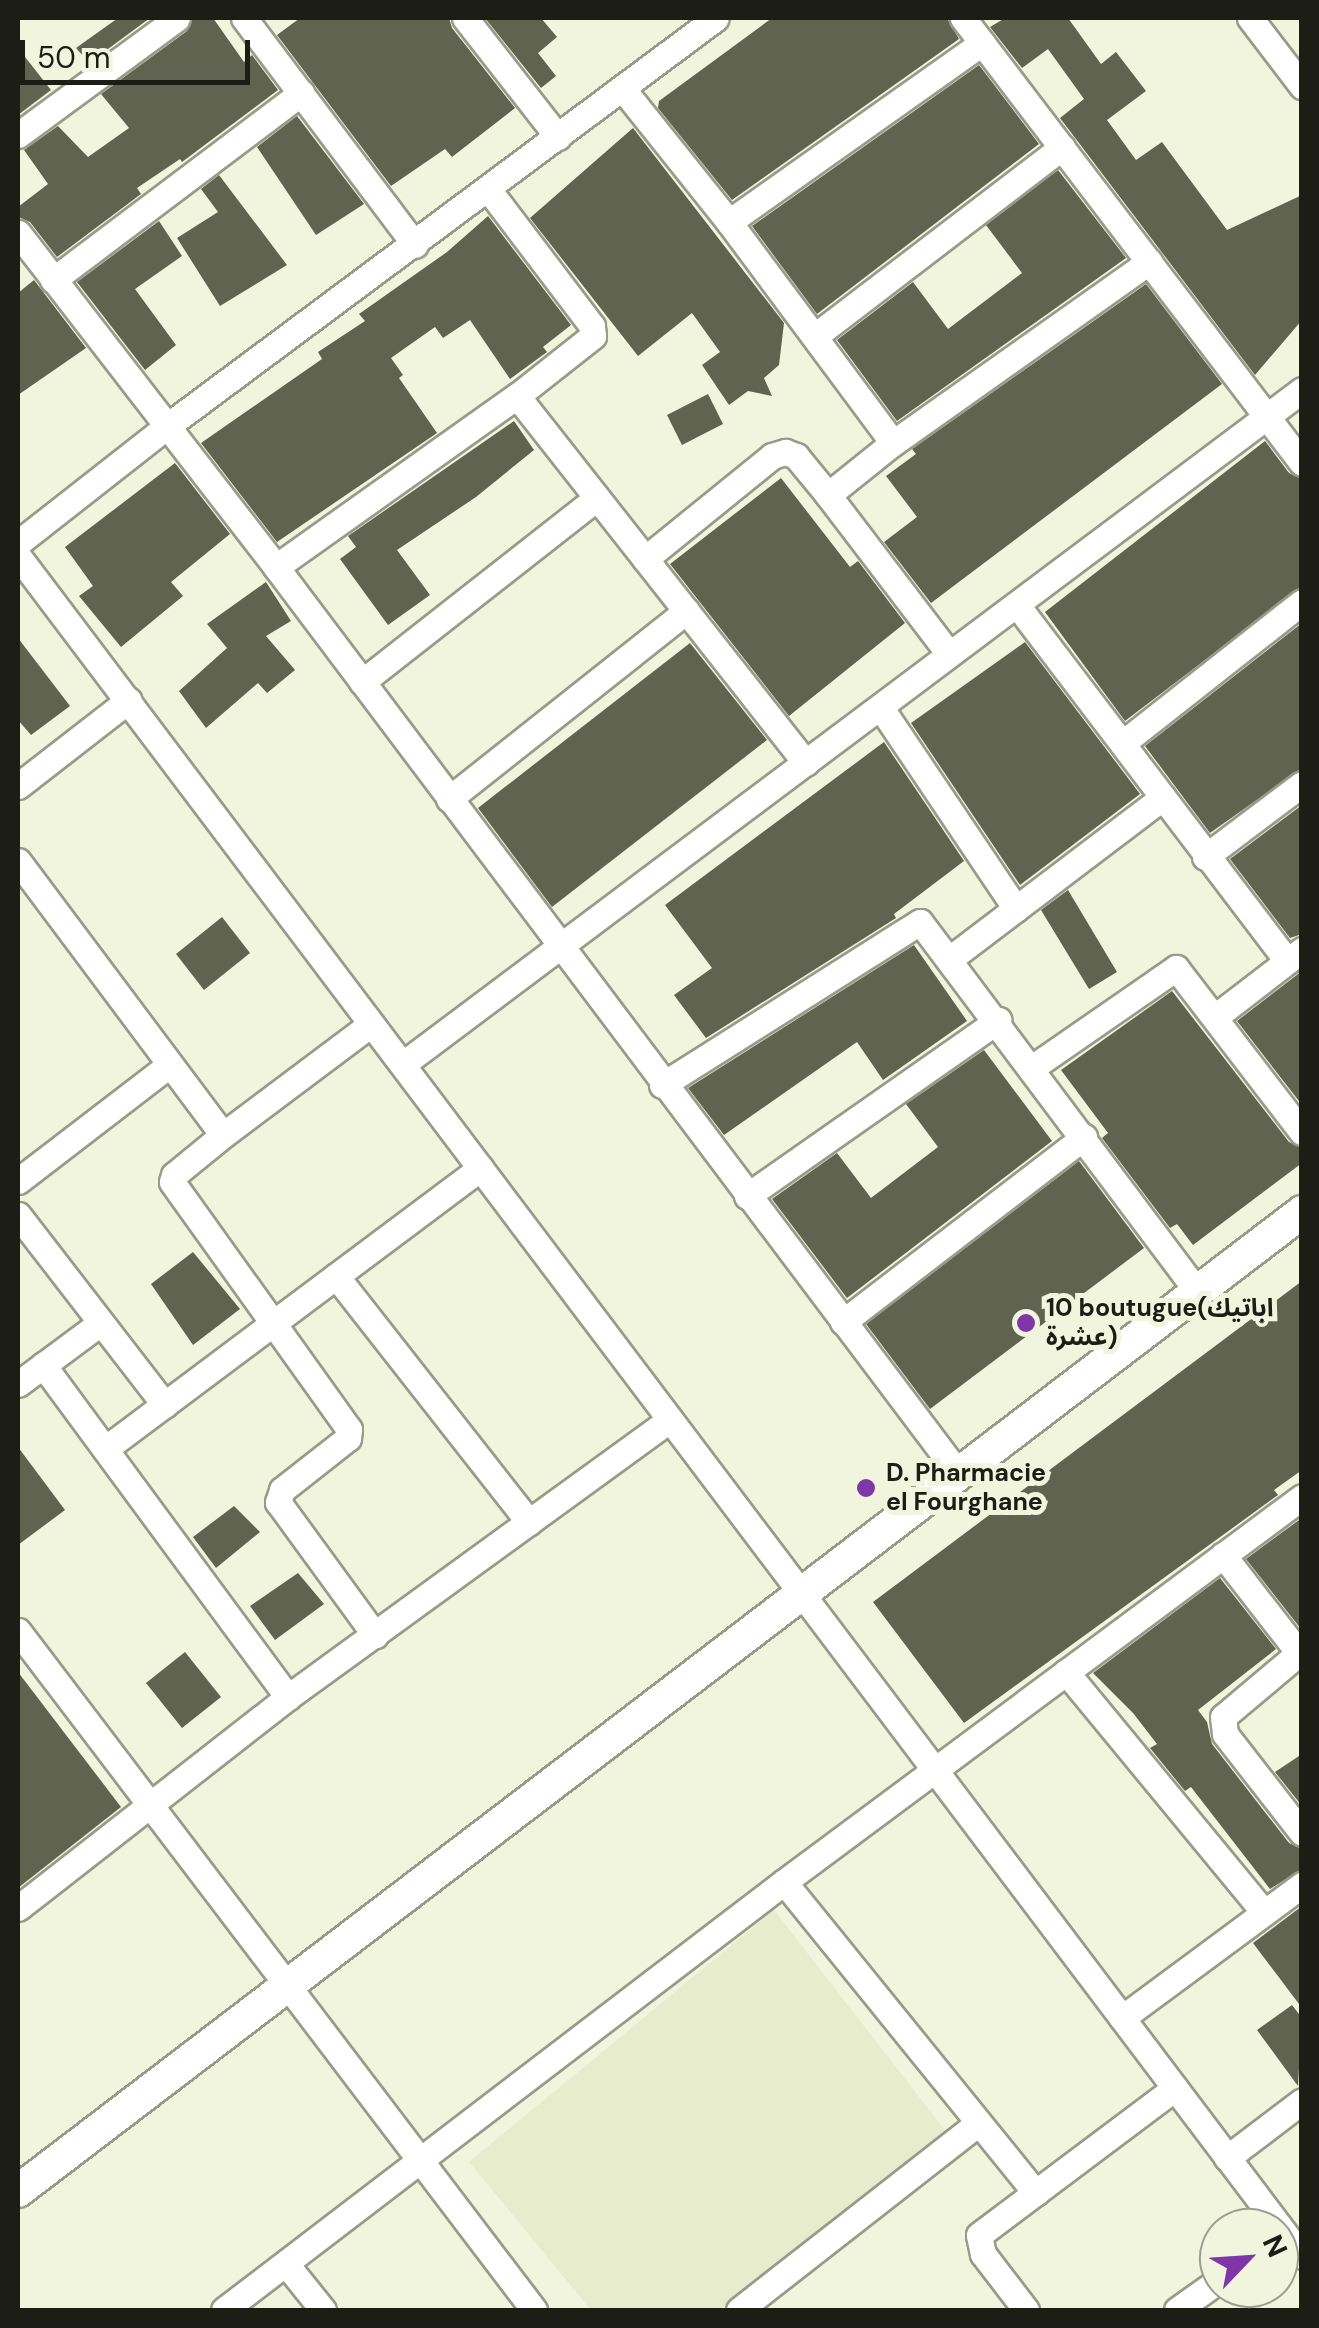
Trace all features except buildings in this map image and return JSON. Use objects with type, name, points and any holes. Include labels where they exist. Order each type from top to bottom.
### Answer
[{"type":"street","points":[[18,136],[177,18]]},
{"type":"street","points":[[465,18],[558,137]]},
{"type":"street","points":[[18,543],[166,427],[716,18]]},
{"type":"street","points":[[963,18],[1302,464]]},
{"type":"street","points":[[1250,18],[1302,86]]},
{"type":"street","points":[[257,22],[301,94],[415,245]]},
{"type":"street","points":[[730,222],[982,43]]},
{"type":"street","points":[[622,88],[730,222],[893,443]]},
{"type":"street","points":[[53,280],[301,94]]},
{"type":"street","points":[[815,336],[1062,148]]},
{"type":"street","points":[[276,567],[590,341],[594,332],[488,189]]},
{"type":"street","points":[[18,233],[276,567],[958,1473]]},
{"type":"street","points":[[828,495],[893,443],[1149,262]]},
{"type":"street","points":[[402,1064],[1302,390]]},
{"type":"street","points":[[517,396],[806,763]]},
{"type":"street","points":[[645,559],[772,456],[784,452],[796,456],[828,495],[949,654]]},
{"type":"street","points":[[362,682],[597,498]]},
{"type":"street","points":[[18,556],[1262,2208]]},
{"type":"street","points":[[1124,742],[1302,602]]},
{"type":"street","points":[[1017,605],[1124,742],[1205,857],[1294,956],[1215,1018]]},
{"type":"street","points":[[449,800],[686,611]]},
{"type":"street","points":[[18,786],[129,700]]},
{"type":"street","points":[[881,708],[1016,909]]},
{"type":"street","points":[[1205,857],[1302,784]]},
{"type":"street","points":[[952,958],[1163,797]]},
{"type":"street","points":[[18,861],[223,1135]]},
{"type":"street","points":[[662,1084],[916,922],[926,925],[1197,1291]]},
{"type":"street","points":[[1033,1067],[1178,969],[1302,1132]]},
{"type":"street","points":[[747,1196],[998,1020]]},
{"type":"street","points":[[371,1024],[223,1135],[174,1174],[172,1182],[276,1322],[350,1434],[282,1490],[278,1502],[375,1635]]},
{"type":"street","points":[[18,1181],[168,1066]]},
{"type":"street","points":[[843,1322],[1084,1137]]},
{"type":"street","points":[[106,1449],[480,1168]]},
{"type":"street","points":[[18,2191],[1302,1212]]},
{"type":"street","points":[[18,1214],[165,1405]]},
{"type":"street","points":[[336,1276],[529,1522]]},
{"type":"street","points":[[18,1384],[100,1323]]},
{"type":"street","points":[[43,1365],[288,1697]]},
{"type":"street","points":[[18,1908],[288,1697],[668,1421]]},
{"type":"street","points":[[224,2310],[784,1882],[937,1773],[1302,1497]]},
{"type":"street","points":[[1223,1555],[1298,1653],[1224,1717],[1225,1734],[1302,1832]]},
{"type":"street","points":[[18,1631],[534,2310]]},
{"type":"street","points":[[1066,1672],[1264,1912]]},
{"type":"street","points":[[784,1882],[1036,2193]]},
{"type":"street","points":[[1122,2018],[1302,1884]]},
{"type":"street","points":[[1026,2310],[983,2254],[979,2235],[1175,2088]]},
{"type":"street","points":[[1226,2158],[1302,2101]]},
{"type":"street","points":[[738,2310],[978,2123]]},
{"type":"street","points":[[286,2264],[322,2310]]},
{"type":"street","points":[[1177,2310],[1199,2294]]},
{"type":"shaded area","points":[[774,1910],[948,2134],[719,2310],[591,2310],[469,2162]]},
{"type":"place","name":"10 boutugue(اباتيك عشرة)","points":[[1026,1323]]},
{"type":"place","name":"D. Pharmacie el Fourghane","points":[[866,1488]]}]
